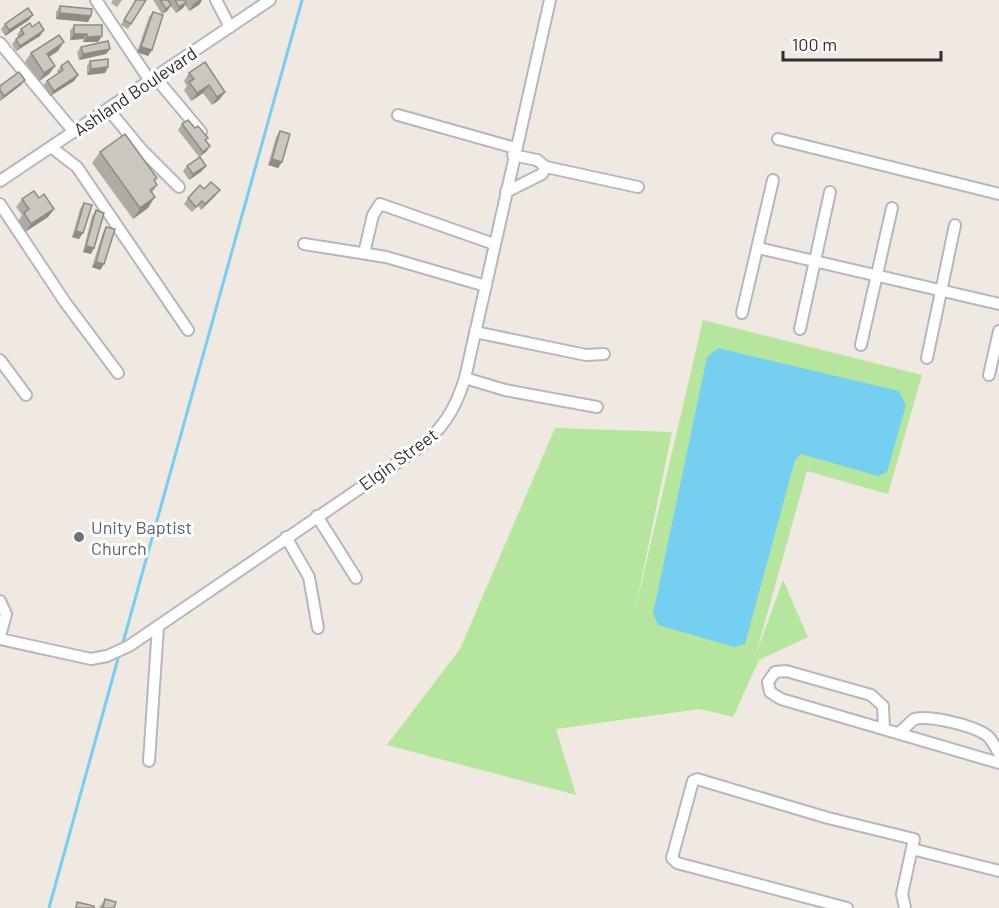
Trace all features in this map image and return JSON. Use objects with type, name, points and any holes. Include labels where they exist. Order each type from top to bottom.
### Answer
[{"type":"street","points":[[96,0],[152,79],[201,132]]},
{"type":"street","points":[[216,0],[230,27]]},
{"type":"street","name":"Ashland Boulevard","points":[[0,181],[270,0]]},
{"type":"street","name":"Elgin Street","points":[[0,637],[91,659],[107,656],[129,646],[412,452],[440,430],[458,401],[465,378],[550,0]]},
{"type":"street","points":[[0,43],[74,132]]},
{"type":"street","points":[[108,109],[141,149],[179,187]]},
{"type":"street","points":[[398,115],[537,160],[546,168],[638,187]]},
{"type":"street","points":[[778,139],[999,194]]},
{"type":"street","points":[[51,147],[77,167],[188,330]]},
{"type":"street","points":[[506,192],[542,174],[546,168]]},
{"type":"street","points":[[742,313],[773,180]]},
{"type":"street","points":[[800,330],[830,192]]},
{"type":"street","points":[[0,204],[65,303],[118,373]]},
{"type":"street","points":[[364,253],[373,215],[380,204],[495,244]]},
{"type":"street","points":[[861,345],[892,208]]},
{"type":"street","points":[[927,358],[956,225]]},
{"type":"street","points":[[304,244],[364,253],[486,286]]},
{"type":"street","points":[[758,248],[999,304]]},
{"type":"street","points":[[989,375],[999,331]]},
{"type":"street","points":[[475,332],[586,355],[604,354]]},
{"type":"street","points":[[0,360],[26,395]]},
{"type":"street","points":[[465,378],[505,390],[597,407]]},
{"type":"street","points":[[317,516],[356,578]]},
{"type":"street","points":[[286,537],[309,577],[318,628]]},
{"type":"street","points":[[0,601],[6,614],[0,637]]},
{"type":"street","points":[[148,761],[158,626]]},
{"type":"street","points":[[884,729],[883,706],[871,695],[786,671],[775,672],[767,687],[770,692],[781,699],[999,763]]},
{"type":"street","points":[[899,733],[914,718],[934,718],[983,733],[991,739],[999,753]]},
{"type":"street","points":[[847,908],[683,866],[672,858],[693,781],[697,779],[771,800],[999,871]]},
{"type":"street","points":[[905,908],[902,894],[913,844]]},
{"type":"green space","points":[[703,320],[922,375],[888,494],[807,471],[756,654],[783,580],[808,637],[759,660],[733,717],[700,709],[556,729],[576,795],[387,745],[460,649],[555,428],[672,432],[634,615]]},
{"type":"water","points":[[718,348],[899,391],[906,405],[887,472],[878,476],[801,454],[795,460],[745,644],[734,647],[658,625],[653,614],[707,357]]},
{"type":"building","points":[[136,0],[146,0],[131,24],[124,20]]},
{"type":"building","points":[[160,0],[168,0],[171,5],[166,9]]},
{"type":"building","points":[[175,0],[185,0],[186,3],[179,7]]},
{"type":"building","points":[[60,6],[92,9],[91,16],[60,13]]},
{"type":"building","points":[[28,8],[33,15],[9,30],[5,24]]},
{"type":"building","points":[[153,12],[163,15],[152,50],[141,47]]},
{"type":"building","points":[[39,22],[44,30],[20,46],[16,39],[24,34],[21,29],[30,23],[32,27]]},
{"type":"building","points":[[74,25],[102,25],[102,36],[87,37],[87,34],[74,34]]},
{"type":"building","points":[[59,35],[64,42],[47,54],[55,66],[44,73],[31,53]]},
{"type":"building","points":[[108,41],[110,49],[83,54],[81,47]]},
{"type":"building","points":[[108,59],[108,67],[91,69],[90,61]]},
{"type":"building","points":[[68,61],[78,75],[54,91],[47,81],[63,70],[61,66]]},
{"type":"building","points":[[205,62],[225,92],[217,97],[209,85],[197,93],[189,82],[194,79],[189,73]]},
{"type":"building","points":[[19,72],[25,80],[4,96],[0,86]]},
{"type":"building","points":[[188,120],[195,128],[198,126],[208,138],[205,140],[210,146],[203,152],[182,124]]},
{"type":"building","points":[[280,131],[290,134],[282,162],[272,159]]},
{"type":"building","points":[[125,134],[157,178],[154,180],[157,185],[150,190],[155,197],[140,208],[100,152]]},
{"type":"building","points":[[200,157],[206,166],[193,174],[187,166]]},
{"type":"building","points":[[211,182],[220,190],[205,204],[202,201],[196,207],[188,198],[200,185],[204,189]]},
{"type":"building","points":[[34,191],[39,198],[44,194],[54,209],[31,224],[24,213],[29,209],[22,199]]},
{"type":"building","points":[[84,203],[92,205],[83,233],[76,231]]},
{"type":"building","points":[[96,210],[104,213],[94,248],[86,246]]},
{"type":"building","points":[[106,227],[115,229],[104,264],[96,262]]},
{"type":"building","points":[[105,899],[116,902],[114,908],[103,908]]},
{"type":"building","points":[[77,902],[94,906],[94,908],[76,908]]},
{"type":"waterway","points":[[122,646],[302,0]]},
{"type":"waterway","points":[[49,908],[119,655]]},
{"type":"place","name":"Unity Baptist Church","points":[[79,537]]}]
